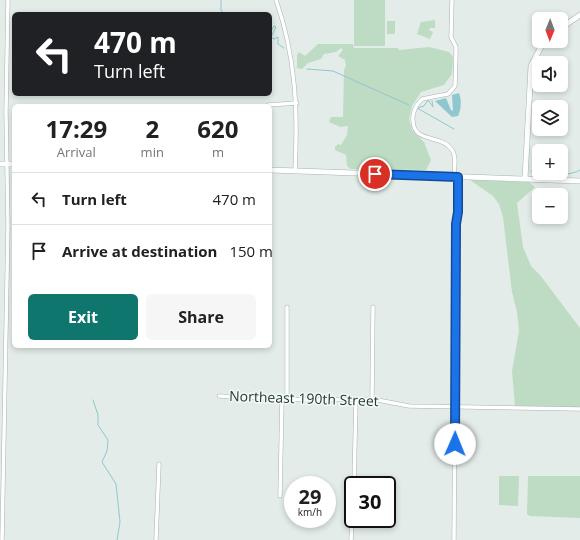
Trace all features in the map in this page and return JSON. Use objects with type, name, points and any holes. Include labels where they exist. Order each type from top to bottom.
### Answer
[{"type":"main road","points":[[568,23],[580,15]]},
{"type":"main road","points":[[526,179],[531,66],[540,48]]},
{"type":"main road","points":[[0,164],[11,164]]},
{"type":"main road","points":[[272,170],[580,181]]},
{"type":"street","points":[[2,540],[2,394],[11,164],[6,112],[8,0]]},
{"type":"street","points":[[276,0],[290,50],[297,103],[295,171]]},
{"type":"street","points":[[452,0],[451,37],[456,47],[455,86],[448,94],[422,99],[415,107],[412,118],[414,128],[418,134],[441,141],[451,148],[454,156],[458,212],[456,224],[454,540]]},
{"type":"street","points":[[272,105],[297,103]]},
{"type":"street","points":[[280,496],[287,307]]},
{"type":"street","points":[[372,399],[373,307]]},
{"type":"street","name":"Northeast 190th Street","points":[[219,396],[284,399],[372,399],[409,406],[580,409]]},
{"type":"street","points":[[354,476],[356,399]]},
{"type":"street","points":[[156,540],[159,464]]},
{"type":"street","points":[[351,540],[352,528]]},
{"type":"green space","points":[[354,0],[385,0],[385,46],[354,46]]},
{"type":"green space","points":[[435,20],[435,28],[430,28],[429,30],[433,32],[430,39],[417,34],[421,22]]},
{"type":"green space","points":[[387,21],[395,21],[395,34],[387,34]]},
{"type":"green space","points":[[318,44],[353,44],[354,48],[398,48],[399,50],[429,47],[449,52],[453,57],[452,74],[444,85],[421,92],[412,106],[409,119],[412,130],[424,142],[431,160],[426,170],[351,169],[347,166],[346,155],[335,150],[335,147],[338,144],[341,145],[347,135],[348,126],[340,127],[329,122],[331,117],[343,117],[344,70],[346,66],[345,60],[338,56],[343,50],[341,48],[336,52],[324,54],[321,59],[308,63],[302,69],[297,68],[297,55],[299,52],[305,56]]},
{"type":"green space","points":[[470,180],[529,182],[535,187],[532,188],[517,203],[523,247],[531,266],[540,275],[580,328],[580,409],[515,406],[512,371],[519,331],[517,312],[512,292],[503,217],[499,204],[493,196]]},
{"type":"green space","points":[[499,476],[519,476],[518,506],[499,505]]},
{"type":"green space","points":[[528,476],[580,476],[580,518],[530,516],[527,514]]},
{"type":"water","points":[[459,93],[461,105],[458,116],[452,117],[435,101],[446,98],[451,110],[453,111],[452,95]]},
{"type":"waterway","points":[[221,0],[221,10],[222,12]]},
{"type":"waterway","points":[[272,30],[274,26],[276,27],[272,35]]},
{"type":"waterway","points":[[272,38],[274,39],[278,37],[278,44],[284,48]]},
{"type":"waterway","points":[[307,69],[333,71],[409,105]]},
{"type":"waterway","points":[[417,108],[424,106],[428,100],[433,107],[432,101]]},
{"type":"waterway","points":[[417,108],[454,129]]},
{"type":"waterway","points":[[568,174],[580,170]]},
{"type":"waterway","points":[[93,400],[98,415],[98,425],[108,440],[107,451],[102,462],[116,484],[120,522],[117,540]]},
{"type":"route","points":[[375,174],[458,177],[458,212],[456,224],[455,444]]}]
